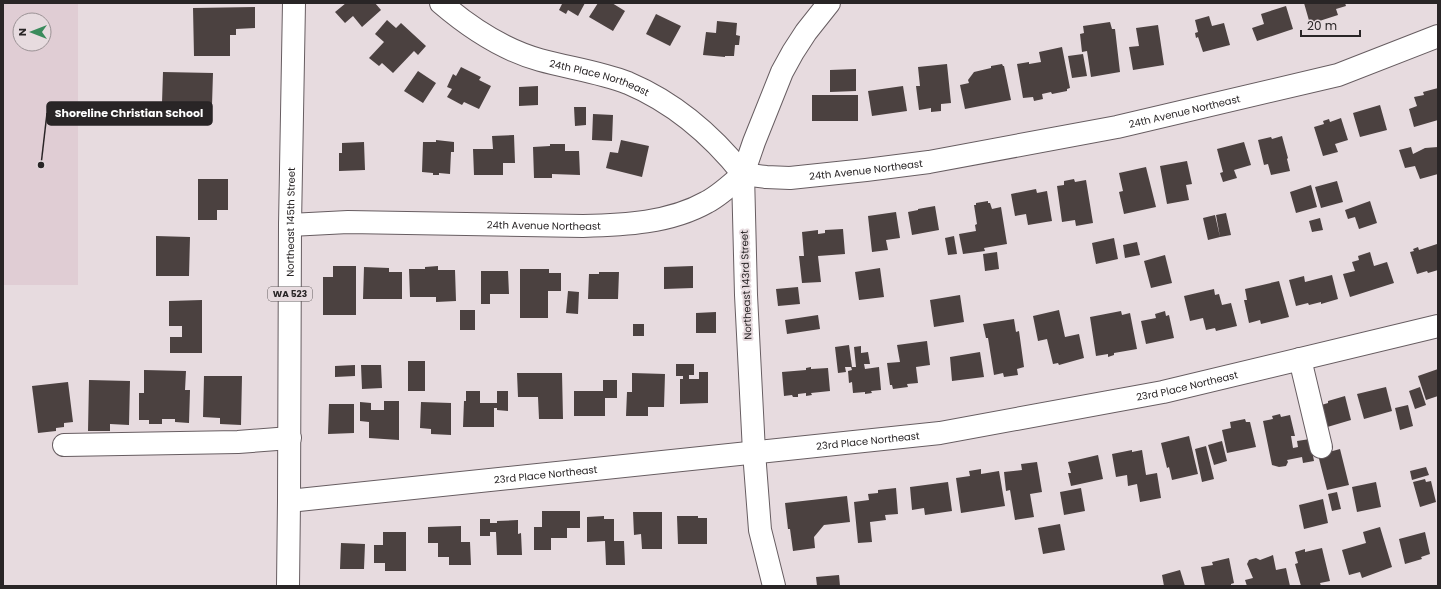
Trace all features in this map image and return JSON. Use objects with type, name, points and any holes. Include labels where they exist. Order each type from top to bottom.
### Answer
[{"type":"street","name":"Northeast 145th Street","points":[[288,586],[290,225],[294,3]]},
{"type":"street","name":"24th Place Northeast","points":[[441,3],[465,22],[497,41],[526,55],[609,76],[663,101],[703,130],[725,151],[743,174]]},
{"type":"street","name":"Northeast 143rd Street","points":[[774,586],[760,530],[754,452],[746,295],[743,174],[782,72],[806,32],[829,3]]},
{"type":"street","name":"24th Avenue Northeast","points":[[290,225],[348,222],[583,226],[634,223],[672,216],[691,210],[708,202],[743,174],[790,178],[866,170],[929,162],[1117,127],[1338,75],[1438,36]]},
{"type":"street","name":"23rd Place Northeast","points":[[289,501],[940,433],[1162,392],[1438,326]]},
{"type":"street","points":[[1300,359],[1321,447]]},
{"type":"street","points":[[64,445],[238,442],[290,438]]},
{"type":"shaded area","points":[[3,4],[78,4],[78,285],[3,285]]},
{"type":"building","points":[[346,3],[375,3],[381,10],[362,27],[353,16],[345,23],[335,12]]},
{"type":"building","points":[[560,3],[585,3],[578,16],[568,10],[566,14],[559,10],[562,4]]},
{"type":"building","points":[[598,3],[612,3],[625,11],[613,31],[589,17]]},
{"type":"building","points":[[1304,3],[1345,3],[1346,6],[1336,9],[1338,15],[1310,24]]},
{"type":"building","points":[[1286,6],[1293,29],[1257,41],[1252,28],[1264,24],[1261,14]]},
{"type":"building","points":[[255,7],[255,28],[236,29],[236,35],[230,35],[230,56],[194,56],[193,8]]},
{"type":"building","points":[[656,14],[681,26],[670,46],[646,34]]},
{"type":"building","points":[[1209,16],[1212,26],[1224,23],[1230,45],[1203,52],[1198,37],[1196,38],[1195,33],[1198,32],[1195,20]]},
{"type":"building","points":[[387,20],[396,28],[401,23],[426,46],[418,55],[414,51],[393,73],[382,63],[379,66],[369,58],[384,42],[375,34]]},
{"type":"building","points":[[717,21],[737,23],[736,35],[740,36],[739,45],[735,45],[734,56],[725,57],[703,55],[706,32],[716,33]]},
{"type":"building","points":[[1110,22],[1112,29],[1115,29],[1120,72],[1091,77],[1087,51],[1082,52],[1080,34],[1084,33],[1083,26]]},
{"type":"building","points":[[1158,25],[1164,65],[1133,70],[1129,47],[1139,46],[1136,28]]},
{"type":"building","points":[[1062,47],[1070,88],[1067,89],[1067,91],[1042,94],[1043,99],[1034,101],[1033,97],[1023,98],[1017,64],[1041,62],[1039,52]]},
{"type":"building","points":[[1083,54],[1087,76],[1072,78],[1068,56]]},
{"type":"building","points":[[947,64],[951,103],[941,104],[941,111],[931,112],[931,108],[919,110],[916,86],[920,86],[918,67]]},
{"type":"building","points":[[1002,64],[1004,66],[1011,100],[965,109],[960,85],[969,83],[968,80],[974,72]]},
{"type":"building","points":[[461,67],[481,77],[479,80],[491,86],[479,109],[464,102],[462,105],[447,97],[452,89],[447,87],[453,74],[456,76]]},
{"type":"building","points":[[856,69],[856,91],[830,92],[830,70]]},
{"type":"building","points":[[418,71],[436,83],[423,103],[404,91]]},
{"type":"building","points":[[163,72],[213,73],[212,105],[162,103]]},
{"type":"building","points":[[538,86],[538,105],[519,106],[519,87]]},
{"type":"building","points":[[903,86],[907,111],[872,116],[868,91]]},
{"type":"building","points":[[1438,88],[1438,120],[1414,127],[1409,109],[1417,106],[1414,97],[1424,95],[1423,92]]},
{"type":"building","points":[[812,95],[858,95],[858,121],[812,121]]},
{"type":"building","points":[[1380,105],[1387,130],[1360,137],[1353,113]]},
{"type":"building","points":[[574,107],[586,107],[586,125],[575,126]]},
{"type":"building","points":[[593,114],[613,115],[612,141],[592,140]]},
{"type":"building","points":[[1341,118],[1348,140],[1335,144],[1338,152],[1323,156],[1314,127],[1324,124],[1323,121],[1329,119],[1330,122]]},
{"type":"building","points":[[514,135],[515,163],[503,163],[503,175],[474,175],[473,149],[493,149],[492,136]]},
{"type":"building","points":[[1282,136],[1290,171],[1271,175],[1268,164],[1264,165],[1258,140],[1271,137],[1272,139]]},
{"type":"building","points":[[436,140],[454,142],[454,152],[451,152],[450,174],[439,173],[439,175],[433,175],[433,173],[422,172],[423,142],[436,142]]},
{"type":"building","points":[[621,140],[649,146],[642,177],[606,168],[610,152],[618,153]]},
{"type":"building","points":[[364,142],[365,170],[339,171],[339,153],[342,153],[342,143]]},
{"type":"building","points":[[1244,142],[1251,165],[1234,170],[1237,178],[1223,182],[1220,173],[1223,172],[1217,149]]},
{"type":"building","points":[[550,144],[565,144],[565,151],[579,151],[580,175],[552,174],[552,178],[534,178],[533,147],[550,146]]},
{"type":"building","points":[[1411,147],[1413,154],[1425,148],[1438,147],[1438,174],[1420,179],[1415,166],[1405,168],[1399,150]]},
{"type":"building","points":[[1187,161],[1192,184],[1186,185],[1189,200],[1167,204],[1160,166]]},
{"type":"building","points":[[1146,167],[1156,207],[1124,214],[1119,192],[1123,191],[1119,173]]},
{"type":"building","points":[[198,179],[228,179],[228,210],[217,210],[217,220],[198,220]]},
{"type":"building","points":[[1074,179],[1075,182],[1086,180],[1093,223],[1076,226],[1075,220],[1062,222],[1057,186],[1064,185],[1064,181]]},
{"type":"building","points":[[1337,181],[1343,202],[1321,208],[1315,187]]},
{"type":"building","points":[[1311,185],[1317,207],[1296,213],[1290,192]]},
{"type":"building","points":[[1036,189],[1037,193],[1047,191],[1052,221],[1028,225],[1026,214],[1015,216],[1011,194]]},
{"type":"building","points":[[988,201],[992,209],[1001,207],[1007,244],[984,248],[985,251],[963,254],[959,234],[976,231],[975,225],[977,224],[974,205],[976,205],[976,203]]},
{"type":"building","points":[[1370,201],[1377,223],[1359,229],[1355,217],[1348,219],[1345,210]]},
{"type":"building","points":[[935,206],[939,230],[912,235],[908,212]]},
{"type":"building","points":[[896,212],[900,238],[886,240],[888,250],[872,252],[868,216]]},
{"type":"building","points":[[1226,213],[1231,235],[1220,237],[1216,215]]},
{"type":"building","points":[[1215,215],[1220,237],[1208,240],[1203,218]]},
{"type":"building","points":[[1320,218],[1323,230],[1312,232],[1309,221]]},
{"type":"building","points":[[843,229],[845,254],[818,256],[821,282],[802,283],[799,256],[804,256],[802,232],[818,230],[818,234],[825,233],[825,230]]},
{"type":"building","points":[[156,236],[190,237],[189,276],[156,276]]},
{"type":"building","points":[[954,236],[957,254],[948,255],[945,238]]},
{"type":"building","points":[[1114,238],[1118,259],[1096,264],[1092,243]]},
{"type":"building","points":[[1137,242],[1140,255],[1125,258],[1123,245]]},
{"type":"building","points":[[1437,244],[1438,270],[1417,274],[1410,252],[1414,251],[1413,249],[1418,247],[1419,250]]},
{"type":"building","points":[[997,252],[999,269],[985,271],[983,254]]},
{"type":"building","points":[[1370,252],[1374,266],[1387,262],[1394,283],[1350,297],[1343,274],[1355,271],[1352,262],[1359,260],[1358,256]]},
{"type":"building","points":[[1165,255],[1172,283],[1151,288],[1144,261]]},
{"type":"building","points":[[333,266],[356,266],[356,315],[323,315],[323,277],[333,277]]},
{"type":"building","points":[[438,266],[438,270],[455,270],[456,301],[436,302],[436,297],[410,297],[409,269],[425,269],[425,267]]},
{"type":"building","points":[[693,266],[693,288],[664,289],[664,267]]},
{"type":"building","points":[[364,267],[389,268],[389,272],[402,272],[402,299],[363,299]]},
{"type":"building","points":[[880,268],[884,297],[859,300],[855,272]]},
{"type":"building","points":[[520,269],[549,269],[549,273],[561,273],[561,291],[548,291],[548,318],[520,318]]},
{"type":"building","points":[[481,271],[508,271],[509,294],[490,294],[490,304],[481,304]]},
{"type":"building","points":[[599,272],[619,272],[618,299],[588,299],[589,274],[599,274]]},
{"type":"building","points":[[1332,275],[1338,299],[1321,304],[1321,302],[1309,305],[1308,303],[1296,306],[1289,280],[1304,276],[1305,282]]},
{"type":"building","points":[[1279,281],[1289,317],[1261,324],[1260,320],[1249,323],[1244,300],[1247,300],[1245,289]]},
{"type":"building","points":[[798,287],[800,304],[778,306],[776,289]]},
{"type":"building","points":[[1214,289],[1215,295],[1219,294],[1222,305],[1231,303],[1237,326],[1216,331],[1215,328],[1206,330],[1203,318],[1190,321],[1184,296]]},
{"type":"building","points":[[568,291],[579,292],[578,314],[566,313]]},
{"type":"building","points":[[960,295],[964,322],[934,327],[930,300]]},
{"type":"building","points":[[202,300],[202,353],[170,353],[170,337],[182,337],[182,326],[169,326],[169,301]]},
{"type":"building","points":[[460,310],[475,310],[475,330],[460,330]]},
{"type":"building","points":[[1059,310],[1065,337],[1079,334],[1084,358],[1059,365],[1058,363],[1053,364],[1047,339],[1038,341],[1033,316]]},
{"type":"building","points":[[1121,311],[1122,315],[1130,313],[1137,349],[1114,353],[1114,355],[1108,357],[1108,354],[1096,356],[1090,317]]},
{"type":"building","points":[[1165,311],[1166,316],[1169,315],[1174,338],[1146,344],[1141,321],[1156,318],[1155,314]]},
{"type":"building","points":[[716,312],[716,333],[696,333],[696,313]]},
{"type":"building","points":[[818,315],[820,329],[787,334],[785,320]]},
{"type":"building","points":[[1014,319],[1016,332],[1019,331],[1024,367],[1017,369],[1018,375],[1004,377],[1003,373],[994,375],[988,338],[986,338],[983,324]]},
{"type":"building","points":[[633,324],[644,324],[644,336],[633,336]]},
{"type":"building","points":[[927,341],[930,365],[916,367],[918,383],[907,384],[908,387],[893,389],[892,385],[890,385],[887,363],[900,362],[897,345]]},
{"type":"building","points":[[849,345],[852,367],[845,367],[846,372],[838,373],[835,347]]},
{"type":"building","points":[[861,346],[861,353],[868,352],[870,364],[864,364],[865,369],[879,367],[881,390],[871,391],[872,393],[865,394],[865,392],[853,393],[852,382],[849,383],[848,371],[852,370],[851,367],[856,367],[854,347]]},
{"type":"building","points":[[980,352],[984,377],[952,381],[950,357]]},
{"type":"building","points":[[408,361],[425,361],[425,391],[408,391]]},
{"type":"building","points":[[676,364],[694,364],[694,375],[689,375],[689,379],[699,379],[699,372],[708,372],[708,403],[680,404],[680,379],[683,379],[683,376],[676,376]]},
{"type":"building","points":[[355,365],[355,376],[335,377],[335,366]]},
{"type":"building","points":[[361,365],[381,365],[382,388],[362,389]]},
{"type":"building","points":[[811,367],[811,369],[828,368],[830,391],[811,393],[812,395],[806,396],[806,393],[798,394],[798,397],[793,397],[792,395],[784,396],[782,372],[806,370],[806,368]]},
{"type":"building","points":[[1438,369],[1438,396],[1426,400],[1418,376]]},
{"type":"building","points":[[144,370],[186,371],[185,390],[190,390],[189,423],[175,422],[175,419],[162,419],[162,424],[149,424],[149,420],[139,420],[139,393],[144,393]]},
{"type":"building","points":[[517,373],[562,373],[563,419],[539,419],[538,397],[518,397]]},
{"type":"building","points":[[632,373],[665,374],[664,407],[648,407],[648,416],[626,416],[627,392],[632,392]]},
{"type":"building","points":[[204,376],[242,376],[241,425],[220,424],[220,418],[203,417]]},
{"type":"building","points":[[89,380],[130,381],[129,425],[110,424],[110,431],[88,431]]},
{"type":"building","points":[[603,380],[617,380],[617,398],[605,398],[605,416],[574,416],[574,391],[603,391]]},
{"type":"building","points":[[68,382],[73,422],[64,423],[64,427],[56,428],[56,431],[38,433],[32,386]]},
{"type":"building","points":[[1386,387],[1392,411],[1364,419],[1357,394]]},
{"type":"building","points":[[1420,387],[1426,405],[1415,409],[1409,391]]},
{"type":"building","points":[[466,391],[480,391],[480,403],[497,403],[497,391],[508,391],[508,411],[497,410],[497,408],[494,408],[494,427],[463,427]]},
{"type":"building","points":[[1345,396],[1351,420],[1324,428],[1318,406],[1328,403],[1328,401]]},
{"type":"building","points":[[384,401],[399,401],[399,440],[369,438],[369,422],[360,421],[360,402],[371,403],[371,410],[384,410]]},
{"type":"building","points":[[421,402],[451,403],[451,435],[431,434],[431,429],[420,428]]},
{"type":"building","points":[[329,404],[354,404],[354,433],[328,434]]},
{"type":"building","points":[[1408,405],[1413,426],[1400,430],[1395,408]]},
{"type":"building","points":[[1280,414],[1281,417],[1290,415],[1295,436],[1291,436],[1293,448],[1298,447],[1297,441],[1310,439],[1314,461],[1303,463],[1302,457],[1287,460],[1288,462],[1286,466],[1279,467],[1272,465],[1263,421],[1273,419],[1272,416]]},
{"type":"building","points":[[1245,419],[1246,422],[1250,422],[1256,447],[1227,453],[1222,430],[1231,428],[1230,422]]},
{"type":"building","points":[[1189,436],[1198,474],[1172,480],[1169,467],[1167,468],[1161,443]]},
{"type":"building","points":[[1222,441],[1227,461],[1214,465],[1208,445]]},
{"type":"building","points":[[1206,446],[1214,479],[1202,482],[1195,449]]},
{"type":"building","points":[[1340,449],[1349,485],[1327,490],[1318,455]]},
{"type":"building","points":[[1132,450],[1132,452],[1142,450],[1146,475],[1157,473],[1161,498],[1140,502],[1137,484],[1128,486],[1127,475],[1116,477],[1112,454]]},
{"type":"building","points":[[1098,455],[1103,479],[1071,486],[1068,473],[1071,473],[1068,462]]},
{"type":"building","points":[[1037,462],[1042,492],[1030,494],[1034,517],[1015,520],[1010,490],[1006,491],[1004,472],[1022,470],[1021,464]]},
{"type":"building","points":[[1426,467],[1429,475],[1412,480],[1410,471]]},
{"type":"building","points":[[981,469],[981,474],[999,471],[1005,506],[961,513],[956,478],[970,476],[969,471]]},
{"type":"building","points":[[1425,479],[1426,482],[1431,481],[1436,502],[1420,507],[1413,482]]},
{"type":"building","points":[[948,482],[952,511],[925,515],[924,508],[912,510],[910,487]]},
{"type":"building","points":[[1376,482],[1381,507],[1357,512],[1352,487]]},
{"type":"building","points":[[896,488],[898,514],[885,515],[886,520],[870,522],[872,542],[858,543],[854,502],[869,500],[868,494],[878,493],[878,490]]},
{"type":"building","points":[[1081,488],[1085,511],[1064,515],[1060,492]]},
{"type":"building","points":[[1337,492],[1341,509],[1332,511],[1328,494]]},
{"type":"building","points":[[847,496],[850,522],[824,525],[814,537],[815,548],[793,551],[790,529],[788,529],[785,503]]},
{"type":"building","points":[[1323,499],[1328,523],[1304,529],[1299,505]]},
{"type":"building","points":[[542,511],[580,511],[580,528],[567,528],[567,538],[551,538],[551,550],[534,550],[534,527],[542,527]]},
{"type":"building","points":[[633,512],[662,512],[662,549],[642,549],[641,534],[634,535]]},
{"type":"building","points":[[604,516],[604,519],[614,519],[614,541],[624,541],[625,565],[606,565],[605,541],[587,542],[587,517]]},
{"type":"building","points":[[677,516],[698,516],[698,518],[707,518],[707,544],[678,544]]},
{"type":"building","points":[[480,519],[490,519],[490,523],[497,523],[497,521],[518,520],[518,534],[521,533],[522,555],[497,555],[496,532],[490,532],[490,536],[480,536]]},
{"type":"building","points":[[1060,524],[1065,550],[1043,554],[1038,528]]},
{"type":"building","points":[[461,526],[461,542],[470,542],[471,565],[449,565],[449,557],[438,557],[438,543],[428,543],[428,527]]},
{"type":"building","points":[[1380,527],[1392,567],[1362,578],[1360,572],[1349,575],[1342,550],[1366,543],[1363,532]]},
{"type":"building","points":[[383,532],[406,532],[406,571],[385,571],[385,563],[374,563],[374,545],[383,545]]},
{"type":"building","points":[[1425,532],[1430,554],[1421,557],[1422,559],[1405,564],[1399,539]]},
{"type":"building","points":[[341,543],[365,544],[364,569],[340,569]]},
{"type":"building","points":[[1322,548],[1330,581],[1320,583],[1321,586],[1301,586],[1295,564],[1298,563],[1295,552],[1305,549],[1305,552]]},
{"type":"building","points":[[1273,555],[1276,570],[1286,568],[1290,586],[1247,586],[1245,580],[1253,578],[1247,564],[1249,560],[1256,558],[1260,560]]},
{"type":"building","points":[[1229,558],[1234,583],[1231,584],[1231,586],[1205,586],[1201,567],[1213,565],[1212,562]]},
{"type":"building","points":[[1180,570],[1185,586],[1164,586],[1162,575]]},
{"type":"building","points":[[839,575],[840,586],[817,586],[816,577]]},
{"type":"place","name":"Shoreline Christian School","points":[[41,165]]}]
